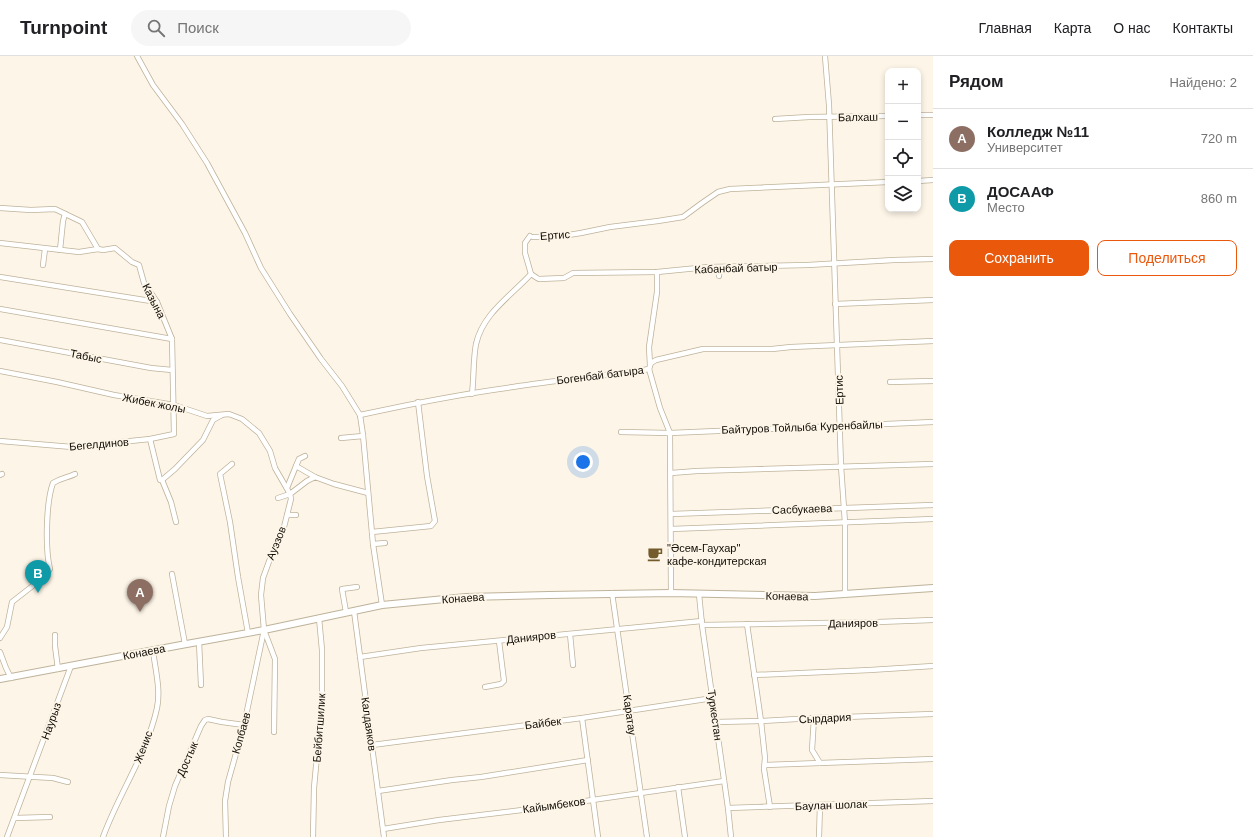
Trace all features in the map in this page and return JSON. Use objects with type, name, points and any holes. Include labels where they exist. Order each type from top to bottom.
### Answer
[{"type":"main road","name":"Конаева","points":[[0,679],[264,630],[382,605],[466,597],[612,593],[815,596],[933,588]]},
{"type":"street","points":[[137,56],[154,85],[182,124],[207,163],[245,233],[261,268],[290,314],[321,359],[342,386],[360,415],[373,544],[382,605]]},
{"type":"street","points":[[825,56],[829,105],[831,185]]},
{"type":"street","points":[[921,115],[933,115]]},
{"type":"street","name":"Балхаш","points":[[775,119],[885,116]]},
{"type":"street","points":[[921,181],[933,180]]},
{"type":"street","name":"Ертис","points":[[531,274],[525,253],[525,243],[531,236],[556,237],[610,227],[683,217],[718,192],[730,189],[885,182]]},
{"type":"street","name":"Ертис","points":[[831,185],[841,466],[845,523],[845,594]]},
{"type":"street","points":[[0,208],[31,210],[55,209],[82,222],[98,249]]},
{"type":"street","points":[[60,250],[65,214]]},
{"type":"street","name":"Казына","points":[[0,243],[79,252],[115,248],[132,262],[139,265],[144,283],[157,302],[172,338],[174,434]]},
{"type":"street","points":[[43,265],[44,249]]},
{"type":"street","name":"Кабанбай батыр","points":[[531,274],[538,279],[564,278],[573,274],[657,272],[718,267],[769,267],[933,258]]},
{"type":"street","points":[[718,267],[719,276]]},
{"type":"street","points":[[657,272],[657,292],[649,347],[650,368],[660,408],[670,433],[671,593]]},
{"type":"street","points":[[472,394],[474,360],[480,331],[489,315],[531,274]]},
{"type":"street","points":[[0,277],[157,302]]},
{"type":"street","points":[[835,304],[870,300],[933,300]]},
{"type":"street","points":[[0,309],[172,338]]},
{"type":"street","name":"Табыс","points":[[0,340],[151,368],[172,370]]},
{"type":"street","name":"Богенбай батыра","points":[[360,415],[418,402],[650,368],[651,363],[656,360],[703,349],[772,349],[933,341]]},
{"type":"street","name":"Жибек жолы","points":[[0,371],[114,395],[174,405],[207,416],[229,414],[242,418],[259,433],[270,451],[275,468],[290,494]]},
{"type":"street","points":[[890,382],[933,381]]},
{"type":"street","points":[[372,532],[431,526],[435,521],[428,483],[418,402]]},
{"type":"street","points":[[162,480],[176,469],[203,440],[213,420],[224,414]]},
{"type":"street","name":"Байтуров Тойлыба Куренбайлы","points":[[621,432],[670,433],[933,422]]},
{"type":"street","name":"Бегелдинов","points":[[0,441],[72,448],[150,439],[174,434]]},
{"type":"street","points":[[341,438],[363,436]]},
{"type":"street","points":[[150,439],[160,480],[162,480],[176,522]]},
{"type":"street","points":[[287,488],[299,459],[305,456]]},
{"type":"street","points":[[232,464],[220,474],[230,522],[248,633]]},
{"type":"street","points":[[671,473],[933,464]]},
{"type":"street","points":[[296,466],[315,477],[334,484],[368,493]]},
{"type":"street","points":[[0,638],[7,627],[12,602],[44,577],[50,569],[48,560],[47,528],[49,502],[53,483],[61,478],[68,478],[75,474]]},
{"type":"street","points":[[278,498],[290,494],[315,477]]},
{"type":"street","name":"Ауэзов","points":[[264,630],[261,595],[263,578],[275,545],[283,531],[290,494]]},
{"type":"street","name":"Сасбукаева","points":[[670,514],[933,505]]},
{"type":"street","points":[[287,515],[296,515]]},
{"type":"street","name":"Сасбукаева","points":[[671,529],[933,519]]},
{"type":"street","points":[[373,544],[385,543]]},
{"type":"street","points":[[172,574],[185,644]]},
{"type":"street","points":[[346,612],[342,589],[357,587]]},
{"type":"street","name":"Каратау","points":[[612,593],[647,837]]},
{"type":"street","name":"Туркестан","points":[[699,594],[731,837]]},
{"type":"street","name":"Калдаяков","points":[[354,611],[384,837]]},
{"type":"street","name":"Бейбитшилик","points":[[313,837],[314,788],[322,701],[322,650],[319,618]]},
{"type":"street","name":"Данияров","points":[[360,657],[421,648],[617,629],[702,623],[747,624],[933,620]]},
{"type":"street","points":[[747,624],[761,721],[765,758],[764,765],[770,807]]},
{"type":"street","points":[[264,630],[275,659],[274,732]]},
{"type":"street","name":"Копбаев","points":[[226,837],[225,802],[228,782],[244,725],[264,630]]},
{"type":"street","points":[[570,634],[573,665]]},
{"type":"street","points":[[55,635],[58,669]]},
{"type":"street","points":[[485,687],[501,684],[504,681],[499,641]]},
{"type":"street","points":[[199,642],[200,685]]},
{"type":"street","name":"Женис","points":[[103,837],[123,790],[136,765],[148,736],[157,707],[158,689],[153,650]]},
{"type":"street","points":[[0,652],[11,678]]},
{"type":"street","name":"Наурыз","points":[[6,837],[15,818],[71,666]]},
{"type":"street","points":[[754,675],[933,666]]},
{"type":"street","name":"Байбек","points":[[372,745],[582,718],[713,698]]},
{"type":"street","name":"Сырдария","points":[[716,722],[933,714]]},
{"type":"street","points":[[582,718],[598,837]]},
{"type":"street","points":[[814,718],[812,750],[820,763]]},
{"type":"street","name":"Достык","points":[[163,837],[169,806],[175,786],[205,720],[208,719],[244,725]]},
{"type":"street","points":[[764,765],[933,759]]},
{"type":"street","points":[[378,791],[588,760]]},
{"type":"street","points":[[0,775],[53,778],[68,782]]},
{"type":"street","name":"Кайымбеков","points":[[383,829],[724,781]]},
{"type":"street","points":[[678,787],[685,837]]},
{"type":"street","name":"Баулан шолак","points":[[728,808],[933,801]]},
{"type":"street","points":[[819,837],[820,805]]},
{"type":"street","points":[[15,818],[50,816]]},
{"type":"place","name":"\"Әсем-Гаухар\" кафе-кондитерская","points":[[655,554]]},
{"type":"place","name":"ДОСААФ","points":[[38,593]]},
{"type":"place","name":"Колледж №11","points":[[140,612]]}]
